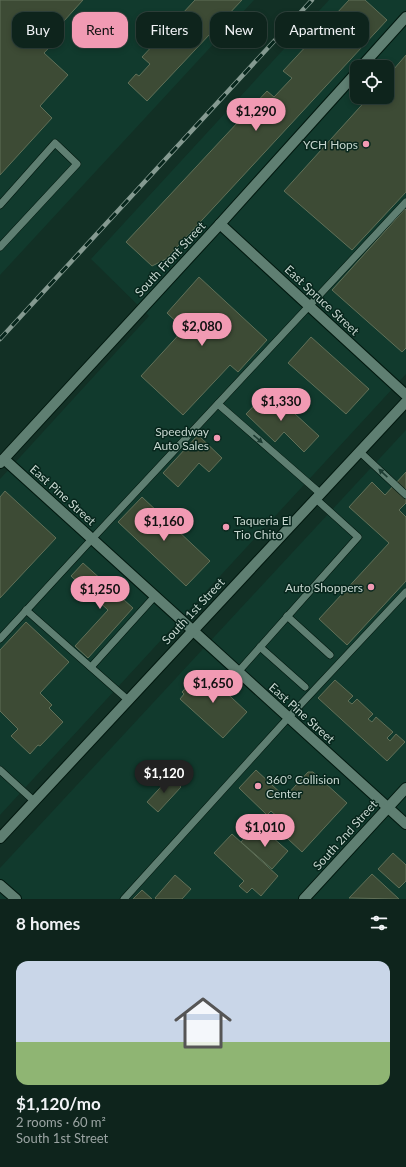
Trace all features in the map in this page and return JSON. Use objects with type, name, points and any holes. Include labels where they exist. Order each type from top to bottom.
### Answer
[{"type":"street","points":[[367,60],[406,17]]},
{"type":"street","name":"South Front Street","points":[[2,461],[220,224],[350,80]]},
{"type":"street","name":"East Spruce Street","points":[[220,224],[406,395]]},
{"type":"street","name":"South 1st Street","points":[[0,838],[406,402]]},
{"type":"street","name":"East Pine Street","points":[[2,461],[92,539],[406,824]]},
{"type":"street","name":"South 2nd Street","points":[[304,899],[406,788]]},
{"type":"street","points":[[0,885],[16,899]]},
{"type":"lane","points":[[0,205],[55,143],[77,164],[0,247]]},
{"type":"lane","points":[[0,639],[406,202]]},
{"type":"lane","points":[[218,404],[318,496],[358,537],[238,672]]},
{"type":"lane","points":[[360,452],[406,495]]},
{"type":"lane","points":[[124,899],[288,718],[406,592]]},
{"type":"lane","points":[[91,667],[154,596]]},
{"type":"lane","points":[[26,610],[128,700]]},
{"type":"lane","points":[[287,616],[330,655]]},
{"type":"lane","points":[[260,647],[305,687]]},
{"type":"lane","points":[[0,770],[34,801]]},
{"type":"shaded area","points":[[0,0],[254,0],[243,12],[210,12],[210,48],[0,275]]},
{"type":"shaded area","points":[[329,0],[406,0],[406,374],[0,815],[0,479],[149,316],[91,259],[285,48],[369,48],[369,12],[318,12]]},
{"type":"shaded area","points":[[406,430],[406,899],[0,899],[0,868]]},
{"type":"building","points":[[0,0],[83,0],[64,21],[64,12],[12,12],[12,48],[49,48],[44,53],[68,75],[40,106],[52,118],[0,175]]},
{"type":"building","points":[[195,0],[242,0],[231,12],[210,12],[210,34],[202,43],[202,12],[184,12]]},
{"type":"building","points":[[349,0],[365,0],[387,20],[369,39],[369,12],[338,12]]},
{"type":"building","points":[[150,48],[197,48],[147,101],[128,83],[136,74],[139,76],[150,64],[142,57]]},
{"type":"building","points":[[304,48],[361,48],[166,259],[152,266],[126,242],[267,91],[274,97],[292,78],[283,71]]},
{"type":"building","name":"YCH Hops","points":[[406,55],[406,192],[352,250],[284,191],[363,104],[394,104],[394,69]]},
{"type":"building","points":[[405,209],[406,348],[402,352],[332,290]]},
{"type":"building","points":[[199,277],[267,340],[238,372],[230,365],[183,415],[141,376],[184,329],[167,313]]},
{"type":"building","points":[[311,337],[369,389],[346,414],[288,363]]},
{"type":"building","points":[[269,390],[319,436],[304,452],[284,432],[275,442],[246,414]]},
{"type":"building","points":[[198,435],[222,458],[209,472],[199,463],[178,487],[163,473]]},
{"type":"building","points":[[406,472],[406,503],[399,510],[406,517],[406,581],[347,645],[319,619],[389,543],[349,507],[372,482],[385,495]]},
{"type":"building","points":[[5,491],[56,538],[0,598],[0,497]]},
{"type":"building","points":[[142,497],[210,561],[186,586],[118,522]]},
{"type":"building","points":[[83,563],[133,608],[88,658],[75,646],[108,610],[71,576]]},
{"type":"building","points":[[26,622],[69,662],[40,693],[52,705],[49,708],[63,722],[40,746],[38,745],[30,754],[11,736],[18,729],[0,711],[0,650]]},
{"type":"building","points":[[202,670],[247,712],[223,738],[180,699],[184,694],[182,692]]},
{"type":"building","points":[[335,680],[353,696],[348,701],[352,704],[357,699],[373,714],[368,719],[372,722],[376,717],[393,732],[387,738],[390,741],[396,734],[405,742],[387,761],[318,698]]},
{"type":"building","points":[[256,770],[285,797],[308,772],[313,772],[347,803],[302,852],[274,826],[280,819],[271,811],[267,815],[239,788]]},
{"type":"building","points":[[170,777],[181,787],[158,812],[147,802]]},
{"type":"building","points":[[263,829],[288,851],[272,869],[241,842],[249,833],[255,838]]},
{"type":"building","points":[[232,834],[278,876],[261,896],[252,888],[247,893],[239,886],[244,881],[214,853]]},
{"type":"building","points":[[393,853],[406,865],[406,881],[399,888],[378,869]]},
{"type":"building","points":[[372,874],[399,899],[349,898]]},
{"type":"building","points":[[175,875],[191,889],[182,899],[156,899],[155,898]]},
{"type":"building","points":[[142,890],[152,899],[133,899]]},
{"type":"railway","points":[[0,339],[312,0]]},
{"type":"place","name":"YCH Hops","points":[[366,144]]},
{"type":"place","name":"Speedway Auto Sales","points":[[217,438]]},
{"type":"place","name":"Taqueria El Tio Chito","points":[[226,527]]},
{"type":"place","name":"Auto Shoppers","points":[[371,587]]},
{"type":"place","name":"360° Collision Center","points":[[258,786]]}]
